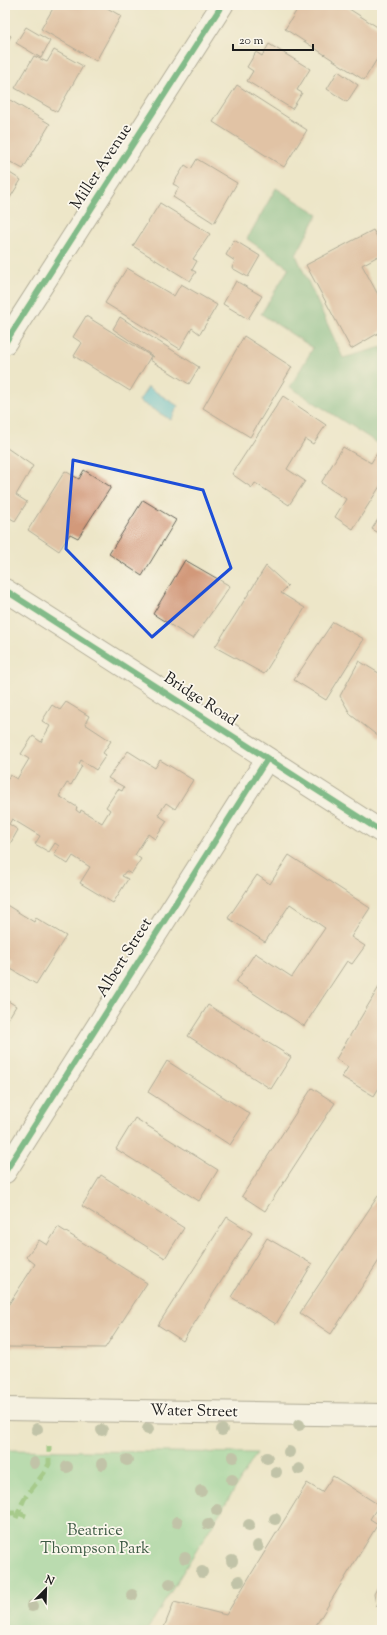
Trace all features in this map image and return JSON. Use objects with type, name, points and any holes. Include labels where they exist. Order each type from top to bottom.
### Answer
[{"type":"street","name":"Miller Avenue","points":[[5,343],[222,5]]},
{"type":"street","name":"Bridge Road","points":[[5,590],[382,832]]},
{"type":"street","name":"Albert Street","points":[[5,1172],[267,759]]},
{"type":"street","name":"Water Street","points":[[5,1409],[382,1415]]},
{"type":"highlighted area","points":[[73,460],[203,490],[231,568],[152,637],[66,549]]},
{"type":"green space","points":[[276,188],[318,214],[296,255],[343,358],[382,347],[382,446],[290,387],[313,348],[261,314],[289,268],[247,239]]},
{"type":"green space","name":"Beatrice Thompson Park","points":[[5,1450],[257,1453],[147,1630],[5,1630]]},
{"type":"water","points":[[148,387],[178,406],[171,420],[139,401]]},
{"type":"building","points":[[55,5],[102,5],[121,16],[96,61],[41,29]]},
{"type":"building","points":[[300,5],[343,5],[382,30],[382,51],[364,80],[285,29]]},
{"type":"building","points":[[26,27],[50,41],[41,58],[16,43]]},
{"type":"building","points":[[5,32],[11,36],[5,46]]},
{"type":"building","points":[[269,44],[310,69],[297,90],[302,93],[292,109],[247,81],[253,71],[247,67],[256,52],[262,56]]},
{"type":"building","points":[[54,50],[83,66],[57,112],[15,88],[34,56],[47,62]]},
{"type":"building","points":[[338,71],[358,85],[347,102],[327,89]]},
{"type":"building","points":[[237,85],[307,130],[284,167],[213,122]]},
{"type":"building","points":[[5,97],[50,124],[23,169],[5,159]]},
{"type":"building","points":[[197,159],[237,183],[214,223],[173,197],[179,187],[173,184],[185,165],[191,169]]},
{"type":"building","points":[[5,170],[21,180],[5,206]]},
{"type":"building","points":[[160,203],[210,234],[193,259],[197,261],[192,270],[196,272],[190,281],[133,246]]},
{"type":"building","points":[[373,230],[382,245],[382,254],[362,265],[382,302],[382,331],[351,349],[306,265]]},
{"type":"building","points":[[234,240],[260,256],[248,277],[232,268],[235,261],[226,255]]},
{"type":"building","points":[[127,268],[174,296],[181,284],[217,305],[200,334],[192,328],[180,349],[105,303]]},
{"type":"building","points":[[236,281],[262,296],[248,319],[223,304]]},
{"type":"building","points":[[86,316],[151,356],[130,391],[74,356],[82,343],[73,337]]},
{"type":"building","points":[[120,317],[199,367],[189,384],[150,360],[152,356],[154,357],[113,329]]},
{"type":"building","points":[[244,336],[292,367],[250,437],[203,408]]},
{"type":"building","points":[[283,396],[326,425],[313,444],[305,439],[287,469],[305,481],[289,505],[255,483],[252,488],[232,474]]},
{"type":"building","points":[[343,447],[371,463],[379,450],[382,452],[382,483],[353,529],[335,517],[346,499],[321,483]]},
{"type":"building","points":[[7,448],[33,466],[16,495],[27,502],[15,521],[5,515],[5,451]]},
{"type":"building","points":[[84,470],[111,487],[78,538],[70,534],[59,551],[28,530],[65,471],[79,479]]},
{"type":"building","points":[[143,500],[176,520],[142,576],[109,554]]},
{"type":"building","points":[[382,513],[382,535],[372,529]]},
{"type":"building","points":[[185,560],[230,586],[193,639],[153,614]]},
{"type":"building","points":[[266,566],[288,586],[281,593],[305,608],[264,674],[215,647]]},
{"type":"building","points":[[333,622],[364,639],[326,700],[294,680]]},
{"type":"building","points":[[359,661],[382,675],[382,732],[379,737],[351,715],[340,696]]},
{"type":"building","points":[[66,702],[89,716],[85,724],[111,741],[103,753],[106,755],[96,770],[81,760],[79,764],[82,766],[71,785],[67,783],[59,796],[77,807],[76,810],[80,813],[81,810],[102,823],[110,810],[106,807],[118,789],[122,791],[124,787],[108,778],[128,751],[155,768],[160,760],[193,780],[175,809],[166,803],[158,815],[167,821],[155,839],[148,834],[135,855],[141,859],[131,874],[126,871],[122,876],[128,879],[113,903],[80,883],[90,867],[73,856],[68,864],[54,855],[59,846],[55,843],[49,852],[35,844],[40,836],[12,819],[9,824],[18,830],[10,844],[5,841],[5,783],[10,775],[17,779],[29,759],[21,754],[33,736],[41,742],[50,726],[42,721],[52,705],[60,710]]},
{"type":"building","points":[[289,855],[370,908],[351,937],[365,946],[352,964],[347,961],[304,1026],[236,982],[255,953],[292,977],[325,928],[290,904],[265,942],[228,918],[257,875],[270,884]]},
{"type":"building","points":[[5,904],[34,922],[36,918],[66,936],[36,984],[6,966],[9,960],[5,958]]},
{"type":"building","points":[[382,982],[382,1087],[380,1086],[374,1096],[342,1077],[348,1067],[336,1059]]},
{"type":"building","points":[[5,999],[16,1006],[5,1024]]},
{"type":"building","points":[[208,1005],[291,1057],[271,1089],[188,1036]]},
{"type":"building","points":[[167,1061],[250,1114],[230,1145],[148,1092]]},
{"type":"building","points":[[312,1088],[335,1103],[265,1211],[242,1196]]},
{"type":"building","points":[[135,1118],[218,1170],[199,1201],[116,1149]]},
{"type":"building","points":[[101,1175],[184,1228],[165,1258],[82,1206]]},
{"type":"building","points":[[380,1193],[382,1195],[382,1256],[331,1334],[300,1313]]},
{"type":"building","points":[[227,1217],[252,1233],[183,1341],[158,1325]]},
{"type":"building","points":[[58,1227],[147,1283],[105,1348],[5,1347],[5,1310],[35,1264],[26,1257],[39,1240],[47,1245]]},
{"type":"building","points":[[267,1238],[312,1264],[276,1324],[231,1297]]},
{"type":"building","points":[[333,1476],[379,1505],[370,1519],[378,1524],[313,1630],[163,1630],[174,1602],[226,1615],[307,1483],[322,1492]]},
{"type":"building","points":[[382,1579],[382,1611],[376,1605],[374,1594]]},
{"type":"marked path","points":[[16,1518],[24,1499],[49,1464],[49,1446]]},
{"type":"marked path","points":[[5,1513],[18,1513],[26,1516]]},
{"type":"cycle path","points":[[5,343],[222,5]]},
{"type":"cycle path","points":[[5,590],[382,832]]},
{"type":"cycle path","points":[[5,1172],[267,759]]}]
